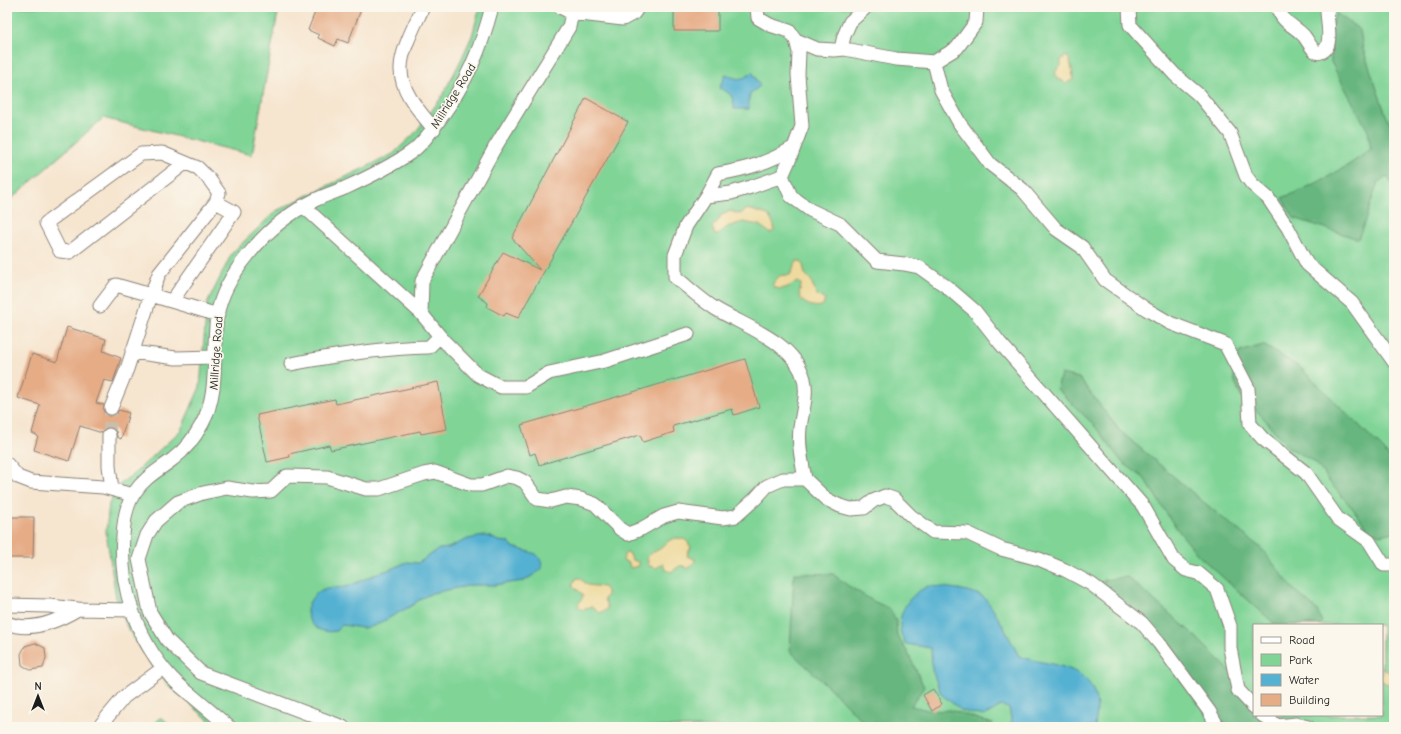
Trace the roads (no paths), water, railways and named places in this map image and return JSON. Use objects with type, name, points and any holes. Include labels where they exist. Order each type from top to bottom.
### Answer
[{"type":"street","points":[[423,7],[405,49],[401,68],[404,87],[414,104],[434,129]]},
{"type":"street","name":"Millridge Road","points":[[229,727],[172,678],[163,668],[145,640],[132,610],[124,577],[122,544],[125,517],[133,495],[143,481],[153,472],[180,454],[203,424],[212,397],[218,315],[224,294],[230,281],[250,252],[274,227],[303,206],[372,175],[412,152],[434,129],[465,81],[485,36],[492,7]]},
{"type":"street","points":[[421,313],[422,281],[494,149],[570,27],[565,9],[623,19],[634,13],[638,7]]},
{"type":"street","points":[[757,7],[758,18],[770,25],[790,31],[796,40],[799,52],[798,75],[802,126],[782,176],[791,196],[810,210],[840,224],[877,261],[904,264],[919,268],[948,287],[975,311],[1000,344],[1143,506],[1174,560],[1186,570],[1198,574],[1217,590],[1230,626],[1230,648],[1238,690],[1253,706]]},
{"type":"street","points":[[841,49],[850,22],[865,7]]},
{"type":"street","points":[[796,40],[817,49],[845,49],[896,59],[934,62],[958,48],[976,22],[977,7]]},
{"type":"street","points":[[1129,7],[1130,25],[1175,75],[1199,95],[1230,133],[1246,176],[1272,204],[1288,228],[1307,264],[1352,303],[1394,362]]},
{"type":"street","points":[[1277,7],[1284,20],[1303,35],[1314,50],[1318,52],[1323,51],[1329,42],[1327,11],[1329,7]]},
{"type":"street","points":[[934,62],[941,90],[960,124],[990,164],[1022,189],[1056,229],[1082,247],[1106,280],[1146,309],[1170,323],[1225,344],[1248,388],[1250,424],[1264,439],[1306,472],[1338,519],[1369,541],[1384,565],[1394,565]]},
{"type":"street","points":[[794,147],[778,157],[759,164],[718,174],[706,196],[686,226],[675,255],[675,277],[714,308],[758,332],[785,349],[796,360],[804,380],[804,404],[800,429],[800,444],[805,479],[826,499],[840,506],[852,509],[864,508],[873,501],[885,496],[894,499],[911,516],[932,532],[967,532],[1001,549],[1039,559],[1065,570],[1091,584],[1142,623],[1159,643],[1209,711],[1218,727]]},
{"type":"street","points":[[111,408],[127,369],[159,274],[216,202],[219,193],[209,179],[198,168],[162,153],[141,154],[46,223],[60,252],[70,252],[185,163]]},
{"type":"street","points":[[706,196],[731,193],[782,176]]},
{"type":"street","points":[[172,301],[234,212],[216,202]]},
{"type":"street","points":[[303,206],[421,313],[440,336],[478,375],[500,387],[526,387],[549,373],[605,361],[688,334]]},
{"type":"street","points":[[100,306],[116,285],[218,315]]},
{"type":"street","points":[[290,364],[401,348],[429,347],[440,336]]},
{"type":"street","points":[[132,352],[176,358],[215,357]]},
{"type":"street","points":[[109,435],[112,489]]},
{"type":"street","points":[[7,464],[18,477],[31,482],[103,487],[133,495]]},
{"type":"street","points":[[343,727],[201,673],[167,640],[150,612],[139,559],[147,535],[156,521],[178,502],[203,493],[227,488],[253,492],[271,491],[287,476],[327,477],[366,489],[379,489],[424,474],[435,472],[471,485],[482,485],[507,476],[517,478],[525,482],[537,498],[551,501],[566,498],[581,499],[595,504],[620,530],[628,534],[641,530],[664,516],[678,512],[723,518],[736,516],[756,499],[767,486],[783,480],[805,479]]},
{"type":"street","points":[[7,605],[132,610]]},
{"type":"street","points":[[7,623],[28,626],[45,625],[61,620],[78,609]]},
{"type":"street","points":[[99,727],[124,697],[163,668]]},
{"type":"street","points":[[1263,716],[1278,726],[1296,724],[1308,727]]},
{"type":"water","points":[[752,72],[760,86],[750,95],[749,109],[734,109],[731,96],[719,88],[726,74],[739,79]]},
{"type":"water","points":[[484,536],[491,537],[498,541],[508,542],[513,547],[536,554],[541,559],[541,570],[524,581],[494,585],[473,585],[432,593],[374,626],[363,628],[342,625],[336,631],[328,632],[315,627],[310,622],[307,610],[309,603],[318,592],[326,588],[349,586],[407,562],[418,563],[439,549],[448,548],[468,539]]},
{"type":"water","points":[[928,586],[963,590],[982,596],[996,614],[1019,656],[1068,668],[1087,681],[1093,691],[1097,705],[1095,727],[1014,727],[1012,725],[1009,708],[1001,706],[984,716],[962,711],[941,694],[932,670],[931,648],[906,644],[900,625],[902,612],[909,600],[919,591]]},
{"type":"tunnel","points":[[109,435],[111,408]]}]
